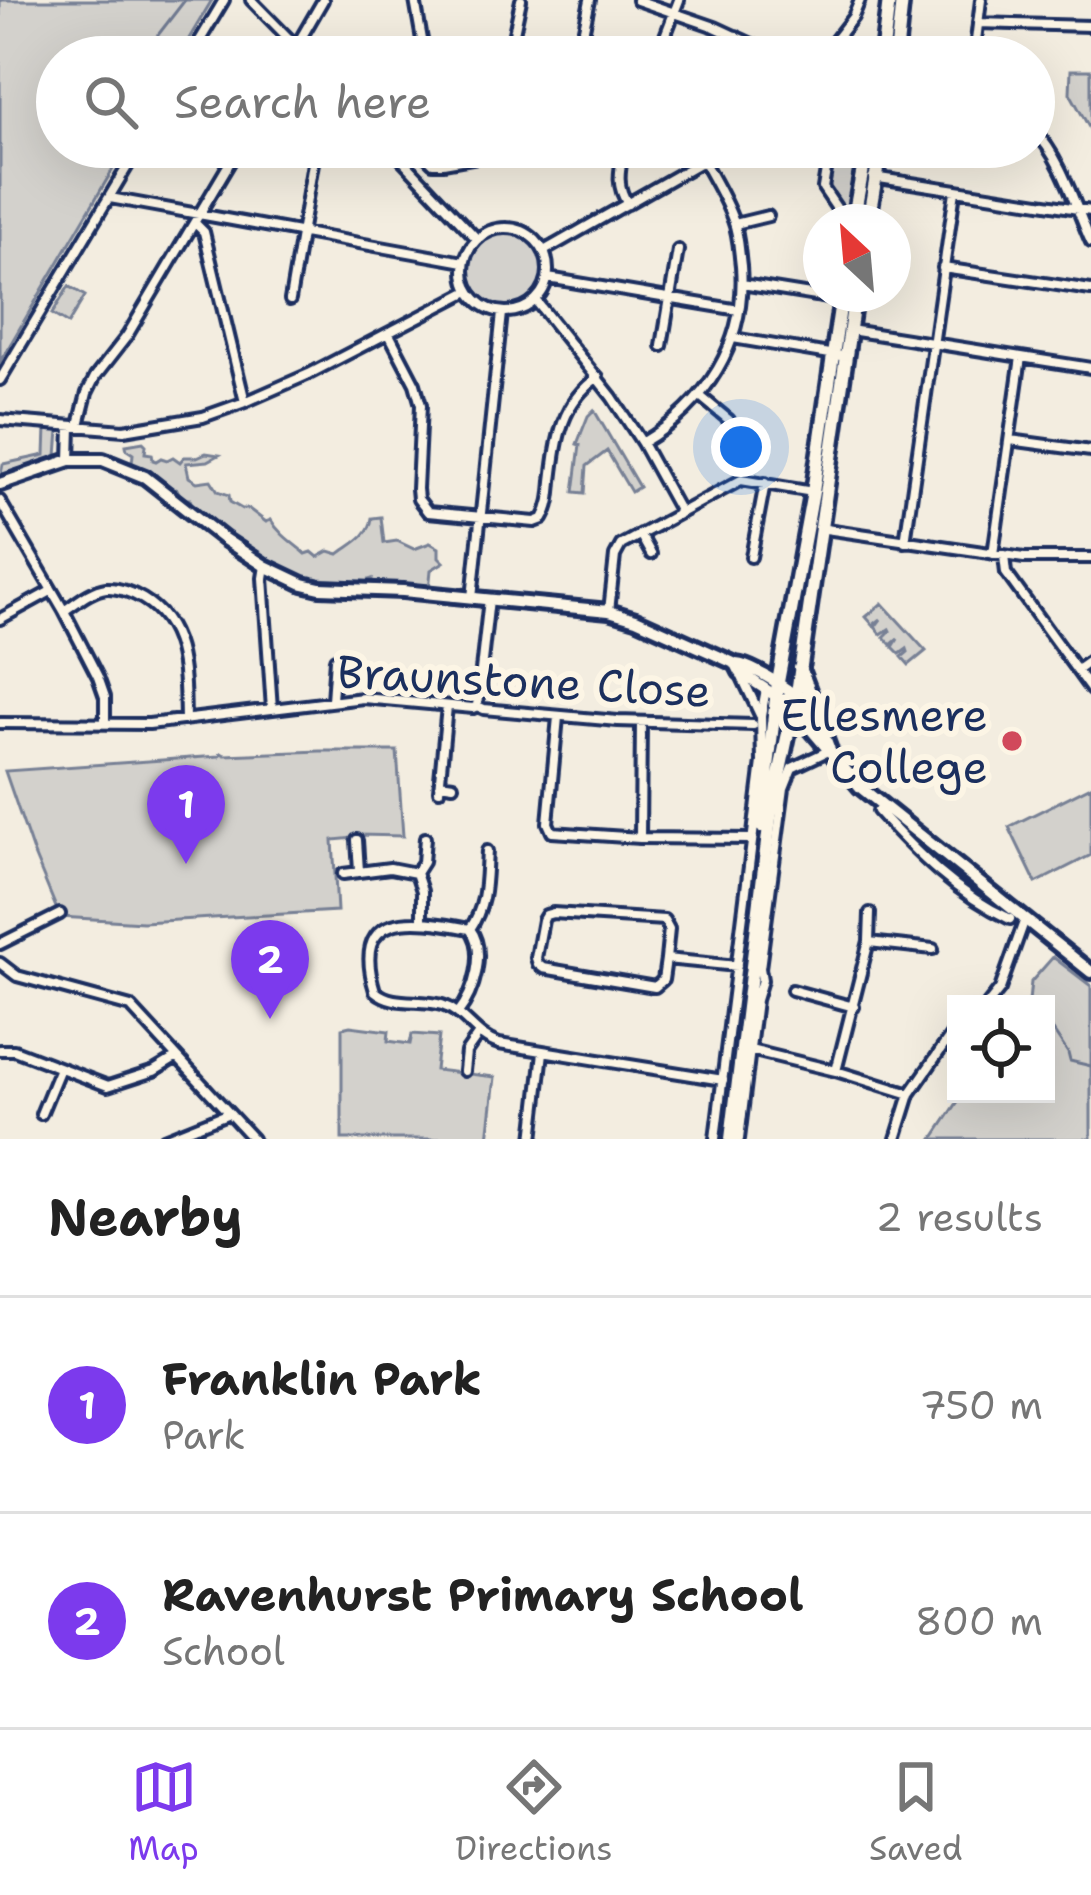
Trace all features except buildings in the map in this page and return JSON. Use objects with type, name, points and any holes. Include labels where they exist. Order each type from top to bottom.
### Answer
[{"type":"main road","points":[[885,36],[889,0]]},
{"type":"main road","points":[[898,36],[902,0]]},
{"type":"main road","points":[[868,168],[868,204]]},
{"type":"main road","points":[[857,204],[872,168]]},
{"type":"main road","points":[[727,1139],[770,818],[798,702],[813,527],[840,356],[841,312]]},
{"type":"main road","points":[[727,1139],[774,730],[772,686],[813,527],[813,492],[853,312]]},
{"type":"main road","points":[[772,686],[789,680],[800,667]]},
{"type":"main road","points":[[800,667],[821,734]]},
{"type":"main road","points":[[774,730],[798,702]]},
{"type":"street","points":[[203,36],[224,0]]},
{"type":"street","points":[[251,0],[286,36]]},
{"type":"street","points":[[302,36],[323,0]]},
{"type":"street","points":[[415,0],[421,36]]},
{"type":"street","points":[[513,36],[521,0]]},
{"type":"street","points":[[582,36],[590,0]]},
{"type":"street","points":[[637,0],[736,36]]},
{"type":"street","points":[[665,36],[679,0]]},
{"type":"street","points":[[838,36],[860,0]]},
{"type":"street","points":[[976,36],[981,0]]},
{"type":"street","points":[[978,23],[1091,26]]},
{"type":"street","points":[[1055,163],[1091,242]]},
{"type":"street","points":[[0,380],[127,168]]},
{"type":"street","points":[[70,460],[75,425],[94,377],[127,336],[226,168]]},
{"type":"street","points":[[290,300],[312,168]]},
{"type":"street","points":[[410,168],[477,239]]},
{"type":"street","points":[[620,168],[618,180],[628,204]]},
{"type":"street","points":[[544,251],[693,168]]},
{"type":"street","points":[[641,443],[700,397],[733,338],[742,284],[735,224],[707,168]]},
{"type":"street","points":[[826,168],[823,188],[836,204]]},
{"type":"street","points":[[869,176],[1091,211]]},
{"type":"street","points":[[905,542],[955,191]]},
{"type":"street","points":[[110,198],[197,218],[222,218],[464,262]]},
{"type":"street","points":[[735,224],[768,216]]},
{"type":"street","points":[[197,218],[245,402]]},
{"type":"street","points":[[205,237],[211,224],[222,218]]},
{"type":"street","points":[[511,228],[531,236],[548,264],[544,291],[536,301],[513,313],[485,308],[469,291],[464,277],[464,262],[477,239],[492,230],[511,228]]},
{"type":"street","points":[[662,346],[678,250]]},
{"type":"street","points":[[943,268],[1091,290]]},
{"type":"street","points":[[548,278],[739,310]]},
{"type":"street","points":[[742,284],[803,292]]},
{"type":"street","points":[[0,420],[124,430],[202,417],[245,402],[469,291]]},
{"type":"street","points":[[536,301],[598,377],[680,512]]},
{"type":"street","points":[[472,598],[502,313]]},
{"type":"street","points":[[850,330],[1091,368]]},
{"type":"street","points":[[389,334],[422,404],[418,499],[428,512],[543,519],[550,504],[562,420],[576,396],[598,377]]},
{"type":"street","points":[[733,338],[840,356]]},
{"type":"street","points":[[993,554],[1022,357]]},
{"type":"street","points":[[700,397],[728,420]]},
{"type":"street","points":[[1010,440],[1091,451]]},
{"type":"street","points":[[0,484],[70,460],[103,460],[145,477],[266,566],[320,588],[489,599],[609,611],[636,619],[798,702],[860,787],[1091,971]]},
{"type":"street","points":[[609,611],[616,550],[640,534],[745,479],[813,492]]},
{"type":"street","points":[[752,557],[765,483]]},
{"type":"street","points":[[0,501],[103,687],[105,722]]},
{"type":"street","points":[[813,527],[1004,556],[1091,558]]},
{"type":"street","points":[[640,534],[651,554]]},
{"type":"street","points":[[1004,556],[1006,573],[1091,690]]},
{"type":"street","points":[[266,566],[272,709]]},
{"type":"street","points":[[64,611],[105,588],[137,595],[151,604],[165,617],[180,651],[185,720]]},
{"type":"street","points":[[0,619],[51,591]]},
{"type":"street","points":[[476,706],[489,599]]},
{"type":"street","points":[[332,700],[335,659]]},
{"type":"street","points":[[738,668],[755,670],[782,660]]},
{"type":"street","points":[[1077,670],[1091,660]]},
{"type":"street","points":[[738,668],[761,716]]},
{"type":"street","points":[[755,670],[772,686]]},
{"type":"street","points":[[727,1139],[723,1080],[759,787],[761,716],[772,686]]},
{"type":"street","name":"Braunstone Close","points":[[0,723],[148,724],[362,698],[558,717],[753,725]]},
{"type":"street","points":[[447,706],[439,787],[453,785]]},
{"type":"street","points":[[558,717],[550,830],[640,838],[751,839]]},
{"type":"street","points":[[640,838],[641,722]]},
{"type":"street","points":[[788,739],[800,732],[821,734]]},
{"type":"street","points":[[727,1139],[762,980],[784,788],[793,769],[830,750]]},
{"type":"street","points":[[759,787],[768,768]]},
{"type":"street","points":[[878,812],[944,876],[980,904],[1010,919]]},
{"type":"street","points":[[357,840],[359,871]]},
{"type":"street","points":[[416,873],[423,862],[422,843]]},
{"type":"street","points":[[470,929],[485,901],[483,857]]},
{"type":"street","points":[[944,876],[955,863]]},
{"type":"street","points":[[343,874],[391,868],[416,873]]},
{"type":"street","points":[[416,873],[422,891],[422,921]]},
{"type":"street","points":[[836,1071],[854,1007],[870,913]]},
{"type":"street","points":[[0,944],[60,914]]},
{"type":"street","points":[[553,914],[664,920],[669,929],[666,959],[664,980],[655,987],[543,968],[536,958],[543,920],[553,914]]},
{"type":"street","points":[[995,995],[1025,918]]},
{"type":"street","points":[[458,1013],[469,998],[479,951],[470,929],[422,921],[380,930],[373,937],[369,948],[375,991],[386,1000],[443,1005],[458,1013],[478,1035],[499,1044],[723,1080]]},
{"type":"street","points":[[868,941],[933,949]]},
{"type":"street","points":[[666,959],[737,966]]},
{"type":"street","points":[[0,963],[17,976],[131,1006],[253,1139]]},
{"type":"street","points":[[792,990],[854,1007]]},
{"type":"street","points":[[464,1071],[466,1052],[478,1035]]},
{"type":"street","points":[[896,1139],[910,1094],[947,1041]]},
{"type":"street","points":[[0,1050],[14,1050],[109,1086],[154,1071],[177,1057]]},
{"type":"street","points":[[750,1050],[910,1094]]},
{"type":"street","points":[[533,1139],[543,1052]]},
{"type":"street","points":[[41,1114],[60,1068]]},
{"type":"street","points":[[164,1139],[229,1113]]},
{"type":"shaded area","points":[[0,0],[212,0],[191,36],[36,36],[36,168],[114,168],[0,362]]},
{"type":"shaded area","points":[[1071,70],[1091,70],[1091,131],[1070,93]]},
{"type":"shaded area","points":[[830,168],[857,168],[851,204],[838,204],[827,188]]},
{"type":"shaded area","points":[[507,233],[533,244],[544,270],[533,296],[507,307],[481,296],[470,270],[481,244]]},
{"type":"shaded area","points":[[69,286],[85,296],[68,324],[52,314]]},
{"type":"shaded area","points":[[594,410],[639,487],[631,492],[607,451],[587,466],[585,493],[574,492],[577,444]]},
{"type":"shaded area","points":[[46,427],[59,430],[57,456],[0,479],[3,464],[45,455]]},
{"type":"shaded area","points":[[143,442],[145,453],[156,461],[219,455],[186,463],[189,477],[197,482],[211,480],[218,491],[229,495],[230,502],[266,522],[271,520],[306,554],[339,554],[364,535],[372,518],[381,517],[384,543],[397,541],[414,549],[430,543],[439,548],[444,562],[431,570],[429,590],[371,585],[372,579],[368,585],[322,579],[312,584],[246,544],[238,544],[193,509],[190,499],[182,499],[177,489],[170,491],[145,470],[136,469],[126,445]]},
{"type":"shaded area","points":[[812,537],[794,666],[787,667]]},
{"type":"shaded area","points":[[882,603],[926,651],[909,665],[902,657],[907,649],[900,654],[893,647],[898,639],[891,645],[884,637],[889,629],[881,634],[875,627],[881,619],[873,625],[866,617]]},
{"type":"shaded area","points":[[397,751],[403,836],[333,840],[337,911],[143,922],[60,917],[5,771],[221,753]]},
{"type":"shaded area","points":[[1091,786],[1091,855],[1036,883],[1009,827]]},
{"type":"shaded area","points":[[1053,957],[1091,986],[1091,1139],[933,1139],[957,1103],[1055,1103],[1055,995],[1030,995],[1031,982]]},
{"type":"shaded area","points":[[342,1028],[389,1031],[388,1041],[410,1044],[412,1034],[439,1036],[435,1070],[495,1077],[488,1139],[342,1139]]},
{"type":"waterway","points":[[157,36],[185,0]]},
{"type":"waterway","points":[[1055,1034],[1070,1061],[1091,1066]]},
{"type":"place","name":"Ellesmere College","points":[[1012,741]]},
{"type":"place","name":"Franklin Park","points":[[186,864]]},
{"type":"place","name":"Ravenhurst Primary School","points":[[270,1019]]}]
